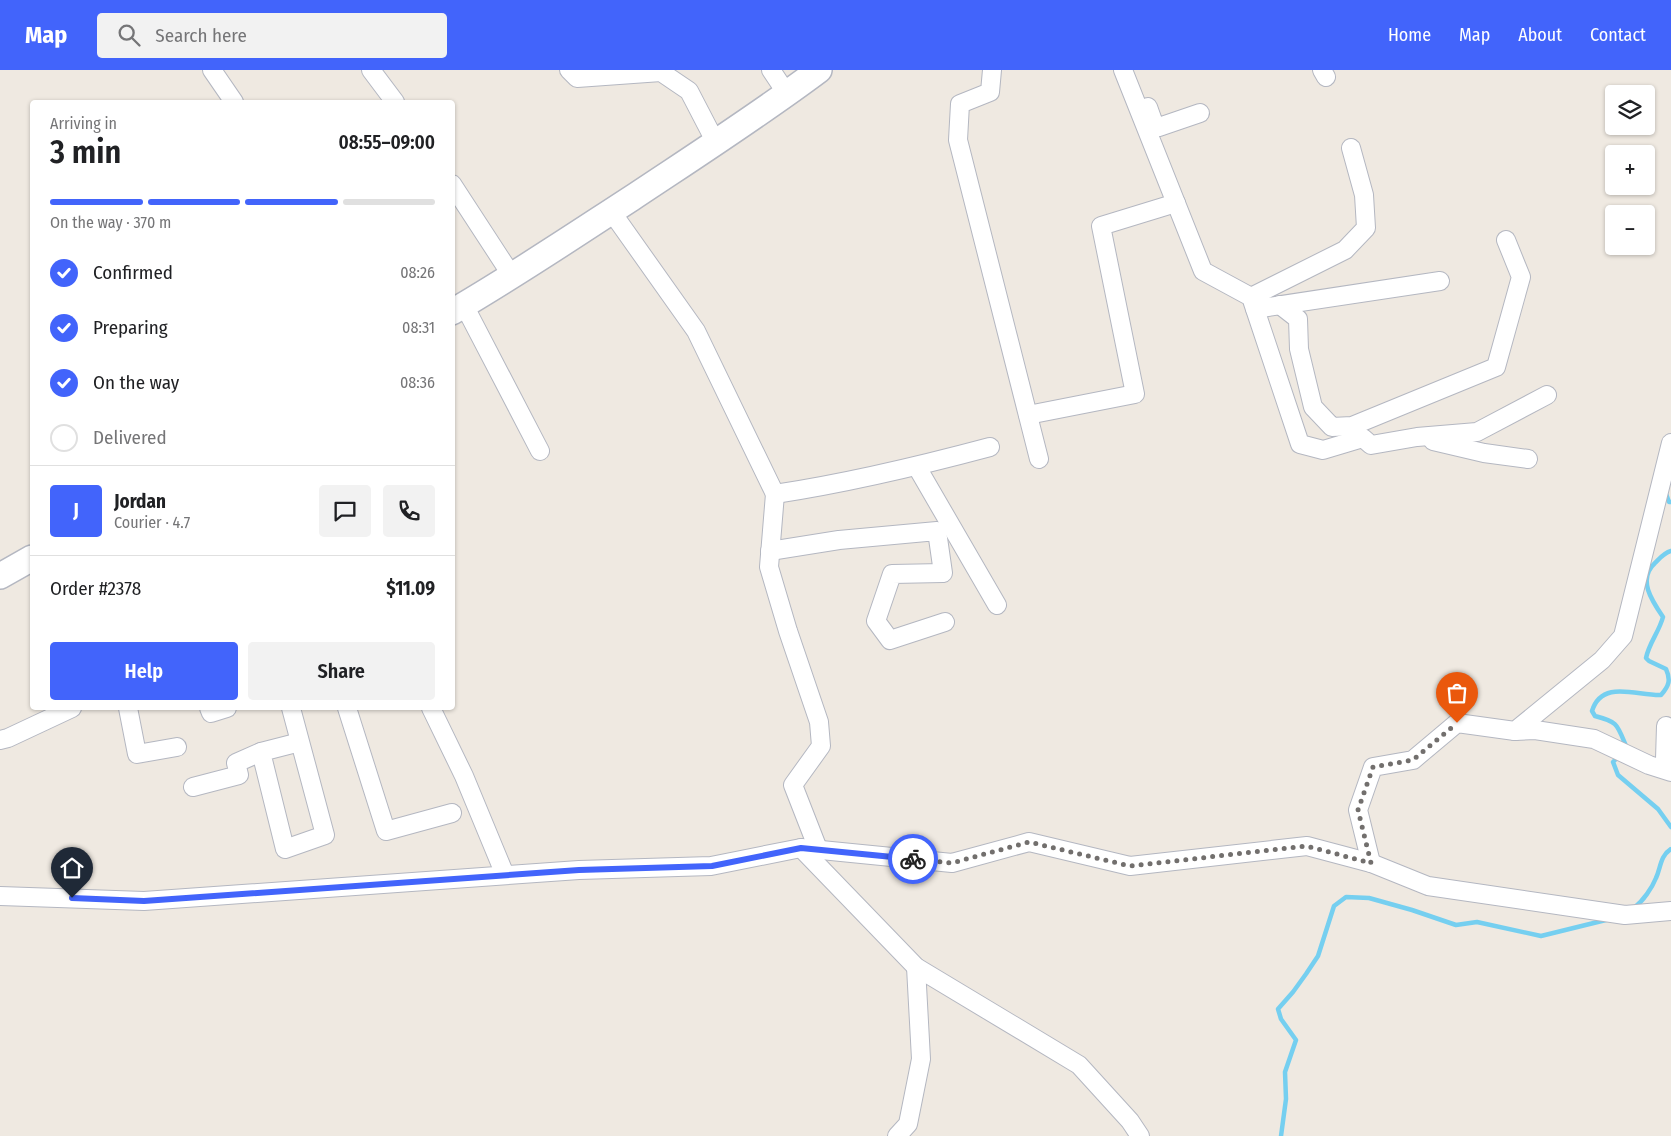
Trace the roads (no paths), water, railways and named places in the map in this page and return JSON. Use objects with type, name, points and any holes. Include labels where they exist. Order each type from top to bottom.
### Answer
[{"type":"main road","points":[[458,308],[512,276],[716,143],[819,70]]},
{"type":"main road","points":[[0,576],[30,559]]},
{"type":"street","points":[[212,70],[233,100]]},
{"type":"street","points":[[371,70],[394,100]]},
{"type":"street","points":[[569,70],[577,78],[660,72],[688,91],[716,143]]},
{"type":"street","points":[[771,70],[787,94]]},
{"type":"street","points":[[992,70],[990,92],[960,104],[958,140],[1039,459]]},
{"type":"street","points":[[1123,70],[1203,271],[1253,303],[1280,305],[1440,281]]},
{"type":"street","points":[[1134,70],[1154,124],[1159,127],[1200,113]]},
{"type":"street","points":[[1253,303],[1345,250],[1366,228],[1364,195],[1350,148]]},
{"type":"street","points":[[455,189],[512,276]]},
{"type":"street","points":[[1028,415],[1135,394],[1101,226],[1176,203]]},
{"type":"street","points":[[612,211],[696,331],[775,494],[769,567],[788,631],[819,722],[822,746],[793,785],[809,848],[916,967],[1079,1065],[1130,1121],[1140,1136]]},
{"type":"street","points":[[1280,305],[1298,319],[1299,349],[1313,407],[1332,427],[1352,426],[1496,367],[1521,277],[1506,240]]},
{"type":"street","points":[[1253,303],[1300,444],[1323,450],[1363,438],[1371,445],[1417,437],[1477,432],[1547,395]]},
{"type":"street","points":[[458,308],[540,452]]},
{"type":"street","points":[[1417,437],[1484,452],[1528,459]]},
{"type":"street","points":[[1515,731],[1602,660],[1623,636],[1671,443]]},
{"type":"street","points":[[775,494],[822,487],[917,467],[990,447]]},
{"type":"street","points":[[917,467],[997,605]]},
{"type":"street","points":[[770,551],[839,540],[937,531],[942,574],[892,574],[876,621],[890,640],[945,622]]},
{"type":"street","points":[[0,740],[68,710]]},
{"type":"street","points":[[128,710],[138,754],[177,747]]},
{"type":"street","points":[[210,710],[211,713],[221,710]]},
{"type":"street","points":[[261,752],[285,849],[324,835],[292,710]]},
{"type":"street","points":[[348,710],[386,832],[452,813]]},
{"type":"street","points":[[432,710],[464,776],[505,875]]},
{"type":"street","points":[[1371,863],[1358,810],[1373,767],[1413,760],[1457,723],[1515,731],[1536,730],[1594,739],[1671,772]]},
{"type":"street","points":[[1666,726],[1665,759],[1671,766]]},
{"type":"street","points":[[193,787],[239,775],[236,763],[261,752],[300,742]]},
{"type":"street","points":[[0,896],[144,901],[579,870],[712,866],[809,848],[952,863],[1029,842],[1130,866],[1306,846],[1371,863],[1428,886],[1438,888],[1625,915],[1671,911]]},
{"type":"street","points":[[897,1136],[908,1124],[920,1059],[916,967]]},
{"type":"waterway","points":[[1665,491],[1669,502],[1671,502]]},
{"type":"waterway","points":[[1626,746],[1616,725],[1613,722],[1595,716],[1592,711],[1597,701],[1604,695],[1612,692],[1621,691],[1661,695],[1666,689],[1669,680],[1666,669],[1646,658],[1663,617],[1648,590],[1647,576],[1655,563],[1671,551]]},
{"type":"waterway","points":[[1620,755],[1613,762],[1618,775],[1658,809],[1671,827]]},
{"type":"waterway","points":[[1634,908],[1650,890],[1663,858],[1671,849]]},
{"type":"waterway","points":[[1281,1136],[1286,1099],[1285,1072],[1296,1040],[1281,1019],[1278,1009],[1293,992],[1318,956],[1334,906],[1346,897],[1369,898],[1456,925],[1477,922],[1541,936],[1610,919]]}]
